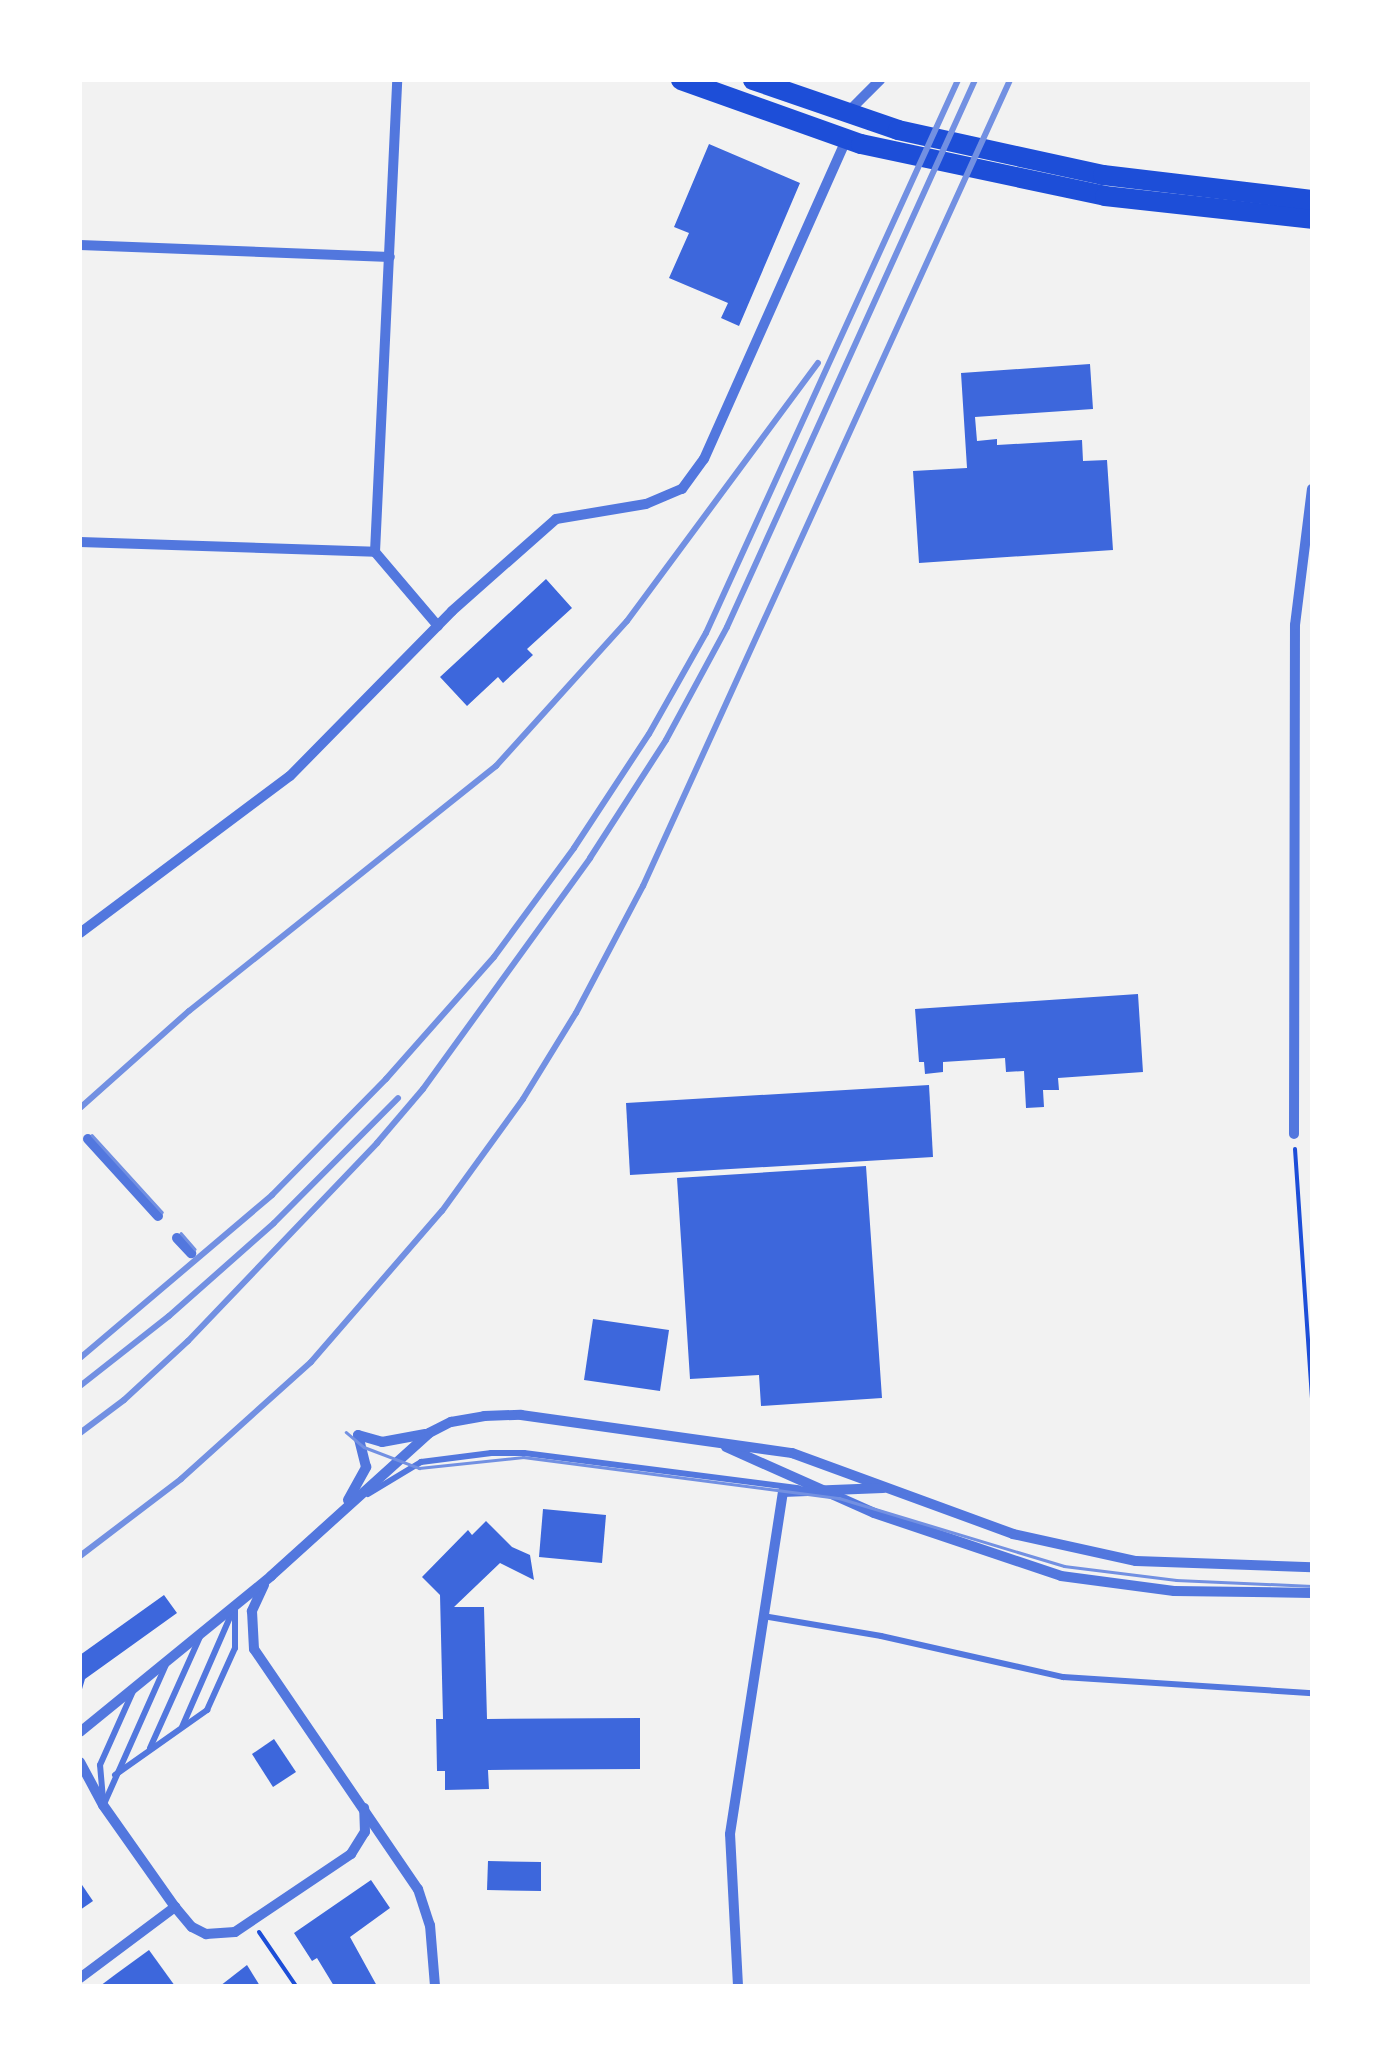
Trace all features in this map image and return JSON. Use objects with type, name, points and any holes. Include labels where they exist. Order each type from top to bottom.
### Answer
[{"type":"main road","points":[[681,80],[846,140],[1105,196],[1312,219]]},
{"type":"main road","points":[[753,80],[898,130],[1103,175],[1312,200]]},
{"type":"street","points":[[397,80],[376,552],[438,626]]},
{"type":"street","points":[[846,114],[880,80]]},
{"type":"street","points":[[80,933],[290,776],[438,626],[556,518],[646,504],[682,490],[704,459],[846,140]]},
{"type":"street","points":[[80,245],[390,257]]},
{"type":"street","points":[[1294,1134],[1295,625],[1312,489]]},
{"type":"street","points":[[80,542],[376,552]]},
{"type":"street","points":[[88,1139],[158,1216]]},
{"type":"street","points":[[177,1238],[191,1253]]},
{"type":"street","points":[[80,1732],[270,1576],[429,1433],[451,1422],[484,1416],[521,1415],[792,1452],[1013,1534],[1136,1561],[1312,1567]]},
{"type":"street","points":[[342,1509],[366,1467],[358,1435],[382,1442],[429,1433]]},
{"type":"street","points":[[716,1442],[874,1513],[1062,1576],[1174,1590],[1312,1593]]},
{"type":"street","points":[[738,1986],[730,1834],[782,1492],[887,1488]]},
{"type":"street","points":[[270,1576],[252,1611],[254,1649],[362,1802],[418,1890],[430,1924],[435,1986]]},
{"type":"street","points":[[236,1604],[252,1611]]},
{"type":"street","points":[[80,1762],[103,1805],[175,1908],[192,1927],[206,1934],[235,1932],[360,1845],[365,1832],[362,1802]]},
{"type":"street","points":[[80,1978],[175,1908]]},
{"type":"lane","points":[[342,1509],[421,1462],[491,1453],[524,1452],[820,1490]]},
{"type":"lane","points":[[181,1728],[236,1604]]},
{"type":"lane","points":[[116,1776],[207,1710],[232,1655],[236,1604]]},
{"type":"lane","points":[[763,1616],[881,1636],[1063,1678],[1309,1693]]},
{"type":"lane","points":[[148,1751],[203,1631]]},
{"type":"lane","points":[[103,1805],[169,1660]]},
{"type":"lane","points":[[103,1805],[100,1765],[137,1683]]},
{"type":"path","points":[[1294,1134],[1312,1399]]},
{"type":"path","points":[[252,1922],[296,1986]]},
{"type":"building","points":[[709,144],[800,183],[739,326],[721,318],[728,303],[669,278],[689,233],[674,227]]},
{"type":"building","points":[[1090,364],[1093,409],[975,417],[977,441],[997,439],[997,445],[1082,440],[1083,461],[1107,460],[1113,550],[919,563],[913,471],[967,468],[961,373]]},
{"type":"building","points":[[546,579],[572,608],[527,649],[533,655],[503,683],[498,677],[467,706],[440,677]]},
{"type":"building","points":[[1138,994],[1143,1072],[1058,1078],[1059,1090],[1043,1090],[1044,1107],[1026,1108],[1024,1071],[1006,1072],[1005,1058],[943,1062],[943,1072],[925,1074],[924,1062],[919,1062],[915,1009]]},
{"type":"building","points":[[929,1085],[933,1157],[630,1175],[626,1103]]},
{"type":"building","points":[[866,1166],[882,1398],[761,1406],[759,1375],[690,1379],[677,1178]]},
{"type":"building","points":[[593,1319],[669,1330],[660,1391],[584,1380]]},
{"type":"building","points":[[543,1509],[606,1515],[602,1563],[539,1557]]},
{"type":"building","points":[[486,1521],[512,1547],[530,1555],[534,1580],[500,1563],[454,1607],[484,1607],[487,1719],[640,1718],[640,1769],[488,1770],[489,1789],[445,1790],[445,1771],[437,1771],[436,1719],[443,1719],[440,1595],[422,1577],[468,1530],[472,1535]]},
{"type":"building","points":[[164,1595],[177,1613],[85,1679],[80,1696],[80,1655]]},
{"type":"building","points":[[274,1739],[296,1772],[273,1787],[252,1754]]},
{"type":"building","points":[[488,1861],[541,1862],[541,1891],[487,1890]]},
{"type":"building","points":[[371,1880],[390,1908],[350,1937],[377,1986],[334,1986],[317,1958],[312,1961],[294,1933]]},
{"type":"building","points":[[80,1882],[93,1901],[80,1910]]},
{"type":"building","points":[[149,1950],[175,1986],[100,1986],[116,1974]]},
{"type":"building","points":[[247,1965],[260,1986],[220,1986]]},
{"type":"tram line","points":[[92,1135],[162,1212]]},
{"type":"tram line","points":[[181,1233],[195,1249]]},
{"type":"tram line","points":[[346,1432],[364,1447],[419,1468],[523,1457],[839,1498],[1064,1566],[1176,1580],[1312,1586]]},
{"type":"railway","points":[[80,1358],[272,1195],[386,1079],[494,957],[574,848],[649,734],[706,633],[958,80]]},
{"type":"railway","points":[[80,1433],[124,1400],[188,1341],[377,1143],[423,1089],[590,858],[666,740],[727,627],[975,80]]},
{"type":"railway","points":[[80,1556],[181,1479],[311,1362],[442,1211],[523,1099],[576,1013],[643,886],[1010,80]]},
{"type":"railway","points":[[80,1108],[189,1011],[496,766],[627,621],[818,363]]},
{"type":"railway","points":[[80,1386],[169,1316],[274,1223],[398,1098]]}]
